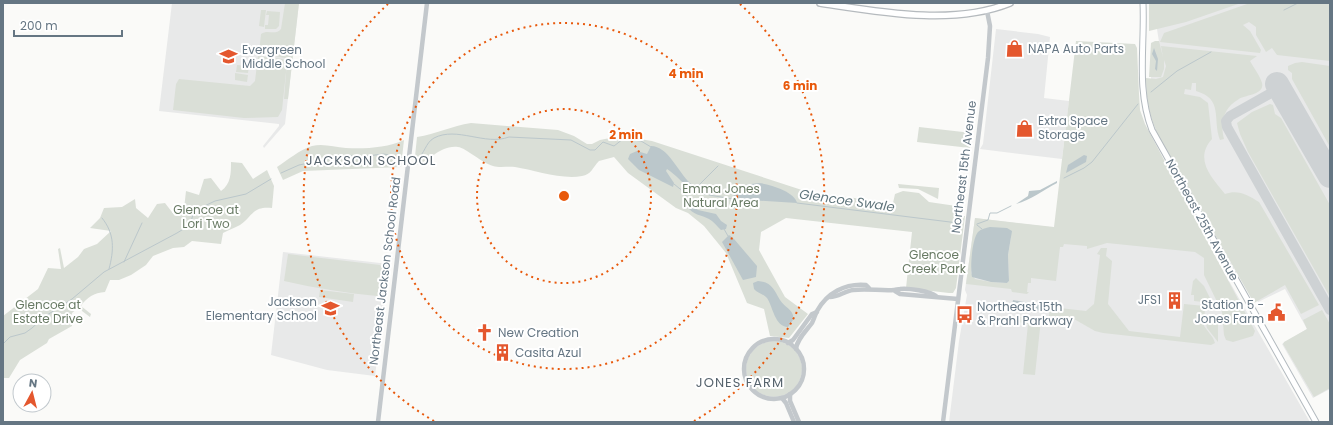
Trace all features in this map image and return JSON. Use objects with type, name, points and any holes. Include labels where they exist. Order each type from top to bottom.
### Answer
[{"type":"main road","points":[[820,3],[935,16],[988,11],[1010,3]]},
{"type":"main road","name":"Northeast 25th Avenue","points":[[1144,3],[1142,95],[1145,110],[1152,130],[1316,422]]},
{"type":"street","name":"Northeast Jackson School Road","points":[[378,422],[427,3]]},
{"type":"street","name":"Northeast 15th Avenue","points":[[943,422],[988,58],[990,26],[988,11]]},
{"type":"street","points":[[788,343],[832,293],[847,286],[861,284],[866,285],[869,288],[895,291],[900,294],[958,299]]},
{"type":"street","points":[[796,349],[798,341],[815,318],[816,312]]},
{"type":"street","points":[[775,340],[788,343],[796,349],[803,361],[803,375],[798,388],[782,398],[768,398],[755,392],[747,381],[745,365],[751,350],[762,342],[775,340]]},
{"type":"street","points":[[790,394],[799,422]]},
{"type":"street","points":[[782,398],[786,403],[794,422]]},
{"type":"shaded area","name":"Evergreen Middle School","points":[[172,3],[299,3],[285,124],[264,148],[263,146],[279,124],[159,111]]},
{"type":"shaded area","points":[[1153,3],[1330,3],[1330,389],[1313,398],[1282,344],[1307,329],[1285,289],[1258,302],[1173,152],[1151,96],[1151,43],[1159,42]]},
{"type":"shaded area","name":"Extra Space Storage","points":[[996,29],[1038,34],[1050,37],[1044,98],[1069,101],[1062,159],[980,149],[983,144]]},
{"type":"shaded area","points":[[1154,48],[1158,59],[1157,71],[1155,69],[1156,61],[1152,54]]},
{"type":"shaded area","points":[[651,146],[663,150],[690,183],[709,195],[696,192],[691,189],[667,169],[666,171],[674,183],[673,187],[639,170],[628,159],[630,154],[637,151],[647,154]]},
{"type":"shaded area","points":[[1084,155],[1087,156],[1086,162],[1066,173],[1068,165]]},
{"type":"shaded area","points":[[1057,181],[1057,183],[1016,204],[1028,196],[1029,191],[1040,190]]},
{"type":"shaded area","points":[[759,183],[787,192],[792,195],[797,203],[734,199],[735,191],[738,188]]},
{"type":"shaded area","points":[[690,204],[698,210],[716,214],[721,221],[727,225],[726,229],[721,230],[714,222],[689,209],[687,206]]},
{"type":"shaded area","points":[[975,218],[1209,246],[1310,422],[949,422],[959,341],[967,295],[965,290]]},
{"type":"shaded area","points":[[990,227],[1007,228],[1012,231],[1008,255],[1009,281],[1007,283],[991,282],[972,277],[971,267],[974,241],[978,232]]},
{"type":"shaded area","points":[[729,235],[757,266],[756,277],[743,280],[722,242]]},
{"type":"shaded area","name":"Jackson Elementary School","points":[[283,252],[389,264],[375,376],[327,370],[271,355]]},
{"type":"shaded area","points":[[758,281],[770,285],[782,303],[793,314],[793,320],[788,327],[780,324],[767,298],[754,289],[753,283]]},
{"type":"shaded area","points":[[1013,300],[1039,305],[1041,310],[1036,311],[1014,308],[1012,306]]},
{"type":"green space","points":[[285,3],[299,3],[288,99],[284,99],[287,61],[285,58],[259,53],[261,34],[266,32],[276,32],[281,29]]},
{"type":"green space","points":[[1149,3],[1241,3],[1186,22],[1149,31]]},
{"type":"green space","points":[[1250,3],[1330,3],[1330,61],[1277,55],[1272,48],[1266,52],[1256,35],[1256,27],[1249,22],[1243,25],[1250,31],[1261,50],[1260,53],[1160,42],[1164,33]]},
{"type":"green space","points":[[261,10],[266,10],[264,27],[259,26]]},
{"type":"green space","points":[[267,11],[280,12],[279,26],[276,29],[265,29],[265,25],[268,25],[269,15],[266,15]]},
{"type":"green space","points":[[1076,41],[1135,44],[1137,48],[1140,110],[1145,124],[1255,331],[1253,336],[1233,342],[1226,340],[1224,335],[1222,312],[1204,275],[1204,258],[1195,252],[1107,243],[1087,249],[1087,246],[1064,244],[1063,247],[1060,247],[1056,281],[1031,278],[1031,283],[1028,283],[1027,292],[1029,292],[1027,294],[1012,292],[1011,289],[966,284],[975,218],[1054,227]],"holes":[[[983,229],[1011,237],[1008,255],[1009,281],[1007,283],[975,279],[971,273],[976,236]]]},
{"type":"green space","points":[[1159,41],[1163,57],[1161,46],[1257,56],[1250,61],[1260,78],[1262,87],[1254,94],[1242,98],[1234,103],[1226,111],[1222,127],[1224,139],[1220,140],[1214,104],[1205,95],[1196,91],[1196,83],[1192,83],[1191,90],[1185,89],[1184,94],[1200,97],[1208,103],[1212,139],[1204,154],[1206,168],[1225,194],[1239,192],[1259,202],[1319,305],[1301,314],[1285,285],[1254,303],[1160,139],[1151,117],[1146,78],[1156,79],[1163,77],[1166,66],[1164,60],[1164,69],[1161,77],[1149,77],[1151,43]]},
{"type":"green space","points":[[258,56],[283,59],[287,63],[282,110],[278,117],[244,118],[173,110],[176,84],[179,79],[250,86],[255,81]]},
{"type":"green space","points":[[1302,62],[1330,66],[1330,147],[1292,79],[1292,73],[1288,70],[1288,66]]},
{"type":"green space","points":[[237,65],[249,66],[248,73],[236,72]]},
{"type":"green space","points":[[235,73],[248,75],[247,82],[235,80]]},
{"type":"green space","points":[[1270,104],[1273,105],[1275,114],[1281,118],[1330,205],[1330,297],[1248,152],[1240,134],[1237,123],[1252,112]]},
{"type":"green space","points":[[471,123],[558,130],[574,136],[587,144],[620,136],[652,141],[808,192],[893,203],[895,194],[903,191],[919,193],[929,202],[963,207],[962,216],[965,216],[956,288],[953,293],[949,293],[906,288],[912,232],[786,218],[761,232],[759,250],[785,297],[808,314],[789,338],[770,336],[764,309],[747,303],[726,253],[704,226],[688,213],[676,208],[628,173],[614,157],[599,161],[588,174],[574,177],[557,176],[515,167],[493,166],[458,147],[451,147],[440,151],[420,164],[414,166],[417,137]]},
{"type":"green space","points":[[919,127],[972,133],[970,148],[917,142]]},
{"type":"green space","points":[[404,140],[401,167],[303,171],[283,180],[277,167],[298,153],[316,145],[346,148],[368,148],[390,145]]},
{"type":"green space","points":[[231,162],[242,163],[253,179],[267,170],[274,186],[272,208],[260,209],[253,212],[240,225],[223,233],[221,244],[192,241],[184,247],[173,248],[153,256],[146,265],[131,275],[119,280],[110,280],[105,292],[97,293],[91,296],[81,306],[91,314],[90,317],[78,308],[72,313],[72,326],[49,339],[47,343],[20,360],[9,378],[3,378],[3,316],[38,289],[48,268],[61,269],[58,249],[60,248],[64,268],[78,257],[84,249],[97,244],[111,231],[90,228],[100,218],[104,208],[122,207],[135,199],[136,208],[148,218],[157,204],[165,203],[175,216],[184,209],[186,191],[199,195],[204,179],[211,178],[221,191],[229,182]]},
{"type":"green space","points":[[898,184],[939,188],[938,199],[918,189],[899,188]]},
{"type":"green space","points":[[1101,248],[1107,248],[1106,256],[1112,261],[1108,304],[1129,331],[1180,337],[1184,304],[1205,306],[1204,326],[1215,343],[1211,345],[1103,333],[1095,331],[1074,319],[1049,316],[1050,304],[1051,307],[1086,311],[1094,304],[1100,255],[1097,254]]},
{"type":"green space","points":[[288,254],[380,265],[385,271],[384,291],[377,296],[330,290],[284,281]]},
{"type":"green space","points":[[1196,278],[1204,286],[1210,298],[1203,302],[1194,301],[1194,295],[1191,295],[1193,281]]},
{"type":"green space","points":[[320,290],[354,294],[353,302],[319,297]]},
{"type":"green space","points":[[1322,310],[1330,324],[1330,388],[1314,397],[1283,344],[1307,329],[1303,320]]},
{"type":"green space","points":[[1010,316],[1041,319],[1035,375],[1023,374],[1028,324],[1009,320]]},
{"type":"green space","points":[[1205,319],[1218,321],[1218,342],[1207,328]]},
{"type":"green space","points":[[774,341],[785,343],[794,349],[800,358],[802,369],[800,380],[794,389],[785,395],[774,397],[763,395],[754,389],[748,380],[746,369],[748,358],[754,349],[763,343]]},
{"type":"waterway","name":"Glencoe Swale","points":[[1284,10],[1298,3]]},
{"type":"waterway","name":"Glencoe Swale","points":[[1151,92],[1177,71],[1211,52]]},
{"type":"waterway","name":"Glencoe Swale","points":[[1064,178],[1084,168],[1092,162],[1138,104]]},
{"type":"waterway","name":"Glencoe Swale","points":[[417,159],[420,157],[431,140],[443,135],[452,134],[490,139],[509,137],[571,140],[590,150],[595,150],[603,142],[614,146],[623,139],[641,141],[651,147]]},
{"type":"waterway","name":"Glencoe Swale","points":[[281,173],[299,165],[346,155],[358,157],[384,154],[402,158]]},
{"type":"waterway","points":[[696,188],[718,166]]},
{"type":"waterway","name":"Glencoe Swale","points":[[3,344],[10,337],[25,333],[44,317],[72,299],[104,272],[190,225],[194,211],[215,201],[246,194],[271,179]]},
{"type":"waterway","points":[[674,184],[685,193],[689,204]]},
{"type":"waterway","name":"Glencoe Swale","points":[[709,195],[733,199]]},
{"type":"waterway","name":"Glencoe Swale","points":[[797,203],[958,223]]},
{"type":"waterway","name":"Glencoe Swale","points":[[977,224],[988,220],[990,213],[997,213],[1011,206]]},
{"type":"waterway","points":[[102,218],[109,230],[112,242],[112,255],[109,269]]},
{"type":"waterway","points":[[124,262],[142,223]]},
{"type":"waterway","name":"Glencoe Swale","points":[[977,225],[982,229]]},
{"type":"waterway","points":[[724,229],[728,236]]},
{"type":"taxiway","points":[[1280,88],[1230,116],[1226,121],[1227,127],[1330,310]]},
{"type":"runway","points":[[1277,84],[1330,176]]},
{"type":"place","name":"NAPA Auto Parts","points":[[1015,49]]},
{"type":"place","name":"Evergreen Middle School","points":[[229,57]]},
{"type":"place","name":"Extra Space Storage","points":[[1025,128]]},
{"type":"place","name":"JFS1","points":[[1174,300]]},
{"type":"place","name":"Jackson Elementary School","points":[[330,309]]},
{"type":"place","name":"Station 5 - Jones Farm","points":[[1277,312]]},
{"type":"place","name":"Northeast 15th & Prahl Parkway","points":[[964,314]]},
{"type":"place","name":"New Creation","points":[[485,333]]},
{"type":"place","name":"Casita Azul","points":[[502,353]]},
{"type":"district","name":"JACKSON SCHOOL","points":[[371,160]]},
{"type":"district","name":"JONES FARM","points":[[740,382]]},
{"type":"park label","name":"Emma Jones Natural Area","points":[[721,196]]},
{"type":"park label","name":"Glencoe at Lori Two","points":[[206,217]]},
{"type":"park label","name":"Glencoe Creek Park","points":[[934,262]]},
{"type":"park label","name":"Glencoe at Estate Drive","points":[[48,312]]}]
